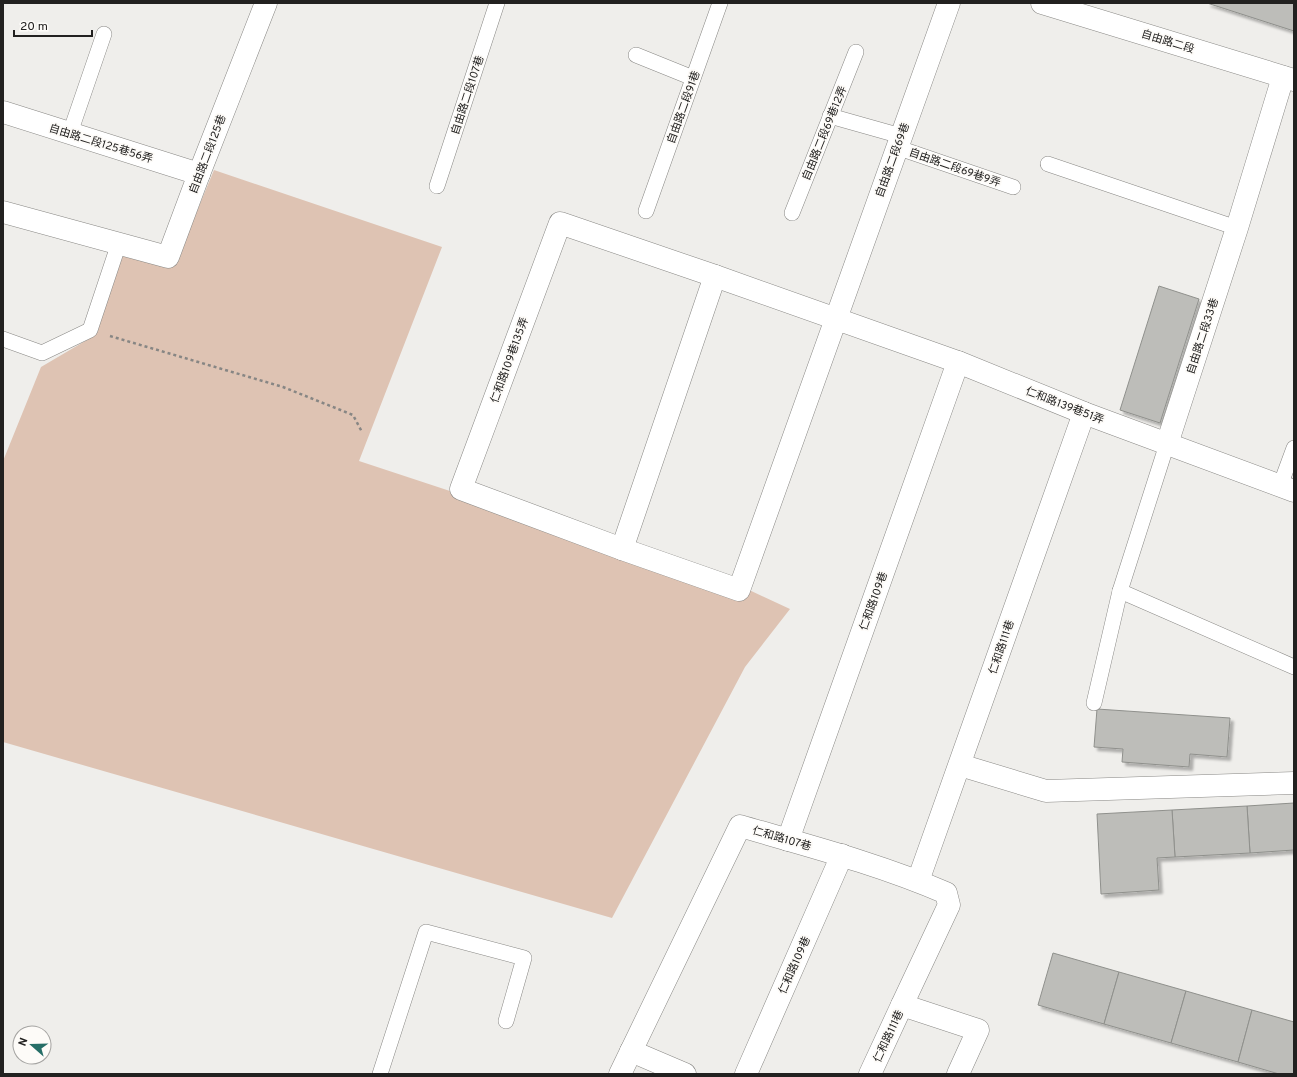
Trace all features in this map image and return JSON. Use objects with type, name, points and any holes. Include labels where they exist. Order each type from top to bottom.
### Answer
[{"type":"street","name":"自由路二段125巷","points":[[119,243],[168,257],[266,3]]},
{"type":"street","name":"自由路二段69巷","points":[[836,318],[949,3]]},
{"type":"street","name":"自由路二段","points":[[1042,3],[1289,78]]},
{"type":"street","name":"自由路二段33巷","points":[[1167,444],[1237,228],[1289,78]]},
{"type":"street","name":"自由路二段125巷56弄","points":[[3,112],[199,174]]},
{"type":"street","points":[[3,212],[119,243]]},
{"type":"street","name":"仁和路109巷135弄","points":[[560,223],[836,318],[739,590],[622,549],[461,489],[560,223]]},
{"type":"street","points":[[622,549],[715,276]]},
{"type":"street","name":"仁和路139巷51弄","points":[[836,318],[958,362],[1084,413],[1287,489]]},
{"type":"street","name":"仁和路109巷","points":[[788,840],[958,362]]},
{"type":"street","name":"仁和路111巷","points":[[918,881],[1084,413]]},
{"type":"street","points":[[960,765],[1046,791],[1294,783]]},
{"type":"street","name":"仁和路107巷","points":[[620,1074],[740,826],[842,855],[918,881],[946,893],[949,905],[902,1005]]},
{"type":"street","name":"仁和路109巷","points":[[746,1074],[842,855]]},
{"type":"street","name":"仁和路111巷","points":[[870,1074],[902,1005],[978,1030],[958,1074]]},
{"type":"street","points":[[630,1051],[685,1074]]},
{"type":"lane","name":"自由路二段107巷","points":[[437,186],[497,3]]},
{"type":"lane","name":"自由路二段91巷","points":[[646,211],[720,3]]},
{"type":"lane","points":[[70,133],[104,34]]},
{"type":"lane","name":"自由路二段69巷12弄","points":[[792,213],[856,52]]},
{"type":"lane","points":[[636,55],[693,78]]},
{"type":"lane","name":"自由路二段69巷9弄","points":[[830,116],[1013,187]]},
{"type":"lane","points":[[1048,164],[1237,228]]},
{"type":"lane","points":[[3,339],[42,353],[90,330],[119,243]]},
{"type":"lane","points":[[1094,703],[1120,591],[1167,444]]},
{"type":"lane","points":[[1287,489],[1294,448]]},
{"type":"lane","points":[[1120,591],[1294,667]]},
{"type":"lane","points":[[380,1074],[426,932],[524,958],[506,1021]]},
{"type":"path","points":[[90,330],[283,387],[353,415],[362,432]]},
{"type":"shaded area","points":[[214,170],[442,247],[359,461],[747,589],[790,609],[745,667],[612,918],[3,742],[3,461],[41,367],[92,337],[122,248],[175,264]]},
{"type":"building","points":[[1207,3],[1294,3],[1294,31]]},
{"type":"building","points":[[1159,286],[1199,299],[1160,423],[1120,410]]},
{"type":"building","points":[[1097,709],[1230,718],[1227,757],[1190,754],[1189,767],[1122,762],[1123,749],[1094,747]]},
{"type":"building","points":[[1294,803],[1294,850],[1250,853],[1247,806]]},
{"type":"building","points":[[1247,806],[1250,853],[1175,857],[1172,810]]},
{"type":"building","points":[[1172,810],[1175,857],[1157,858],[1159,890],[1101,894],[1097,814]]},
{"type":"building","points":[[1053,953],[1119,972],[1104,1024],[1038,1005]]},
{"type":"building","points":[[1119,972],[1186,991],[1171,1043],[1104,1024]]},
{"type":"building","points":[[1186,991],[1252,1010],[1238,1062],[1171,1043]]},
{"type":"building","points":[[1252,1010],[1294,1022],[1294,1074],[1279,1074],[1238,1062]]}]
